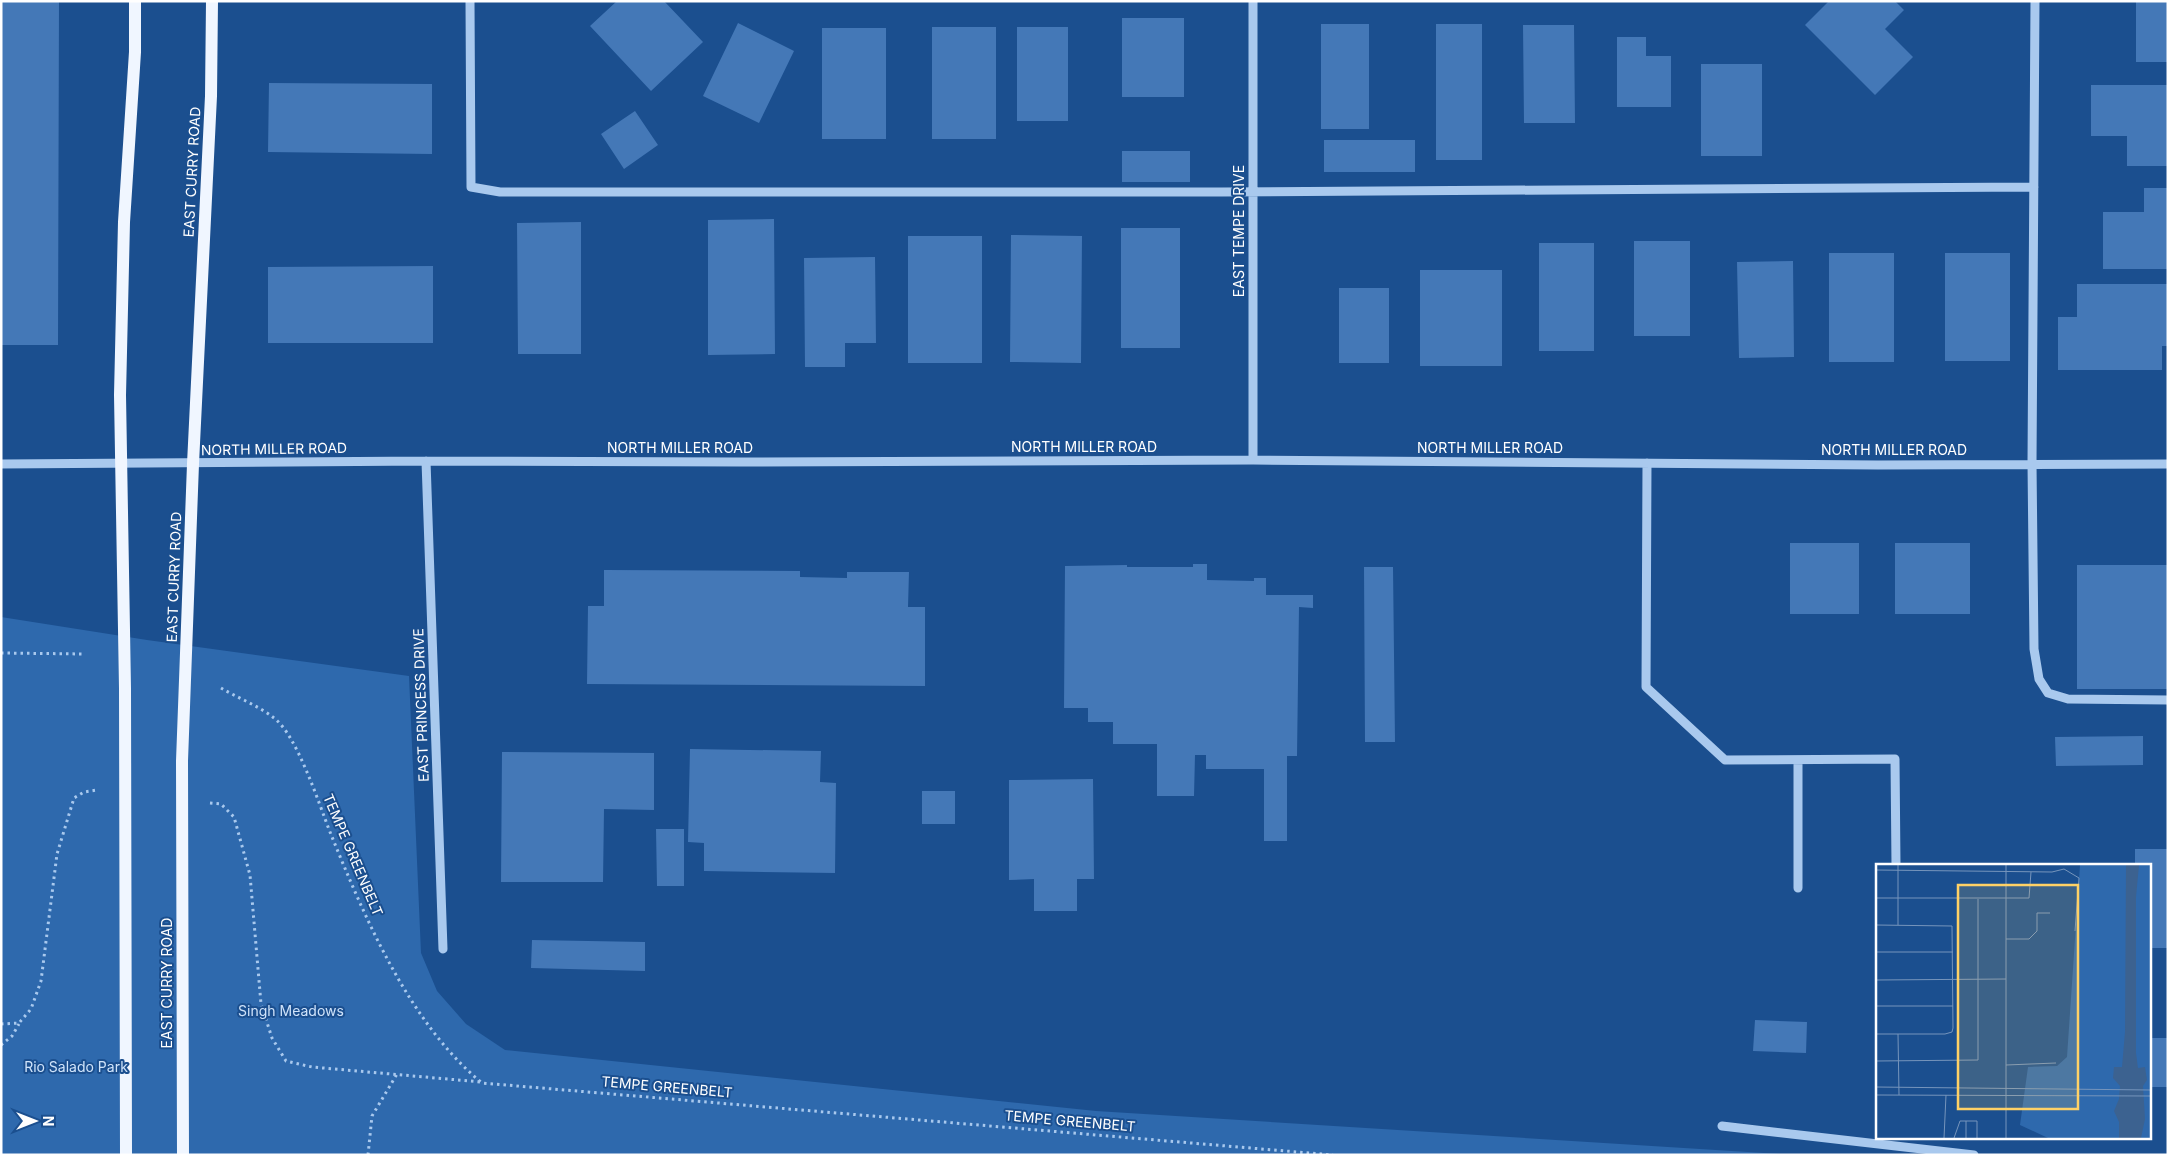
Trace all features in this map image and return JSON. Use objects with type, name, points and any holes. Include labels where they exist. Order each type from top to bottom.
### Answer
[{"type":"main road","points":[[126,1155],[125,688],[120,395],[124,222],[135,52],[135,1]]},
{"type":"main road","name":"EAST CURRY ROAD","points":[[183,1155],[182,761],[192,464],[211,96],[212,1]]},
{"type":"street","points":[[470,1],[471,187],[500,192],[2034,187]]},
{"type":"street","name":"EAST TEMPE DRIVE","points":[[1253,1],[1253,460]]},
{"type":"street","points":[[2035,1],[2032,463],[2034,650],[2039,679],[2048,693],[2068,699],[2168,700]]},
{"type":"street","name":"NORTH MILLER ROAD","points":[[1,464],[426,461],[1253,460],[1869,465],[2168,464]]},
{"type":"street","name":"EAST PRINCESS DRIVE","points":[[426,461],[444,949]]},
{"type":"street","points":[[1647,463],[1646,687],[1725,760],[1895,759],[1896,864]]},
{"type":"street","points":[[1798,760],[1798,888]]},
{"type":"street","points":[[1722,1126],[1974,1155]]},
{"type":"path","points":[[1,653],[85,654]]},
{"type":"path","name":"TEMPE GREENBELT","points":[[221,688],[275,718],[296,747],[354,892],[403,989],[460,1065],[482,1082],[1333,1155]]},
{"type":"path","points":[[1,1045],[12,1036],[19,1023],[31,1009],[41,981],[56,854],[74,798],[84,792],[96,790]]},
{"type":"path","points":[[210,803],[221,804],[234,817],[250,875],[262,1004],[272,1038],[286,1061],[312,1067],[482,1082]]},
{"type":"path","points":[[1,1024],[19,1023]]},
{"type":"path","points":[[368,1155],[372,1116],[397,1074]]},
{"type":"green space","name":"Singh Meadows","points":[[1,617],[147,640],[409,676],[421,953],[437,991],[466,1024],[505,1050],[1096,1111],[1795,1155],[1,1155]]},
{"type":"building","points":[[1,1],[59,1],[58,345],[1,345]]},
{"type":"building","points":[[617,1],[664,1],[703,42],[651,91],[590,26]]},
{"type":"building","points":[[1829,1],[1895,1],[1904,10],[1885,29],[1913,57],[1875,95],[1805,25]]},
{"type":"building","points":[[2136,1],[2168,1],[2168,62],[2136,62]]},
{"type":"building","points":[[1122,18],[1184,18],[1184,97],[1122,97]]},
{"type":"building","points":[[738,23],[794,51],[759,123],[703,96]]},
{"type":"building","points":[[1321,24],[1369,24],[1369,129],[1321,129]]},
{"type":"building","points":[[1436,24],[1482,24],[1482,160],[1436,160]]},
{"type":"building","points":[[1523,25],[1574,25],[1575,123],[1524,123]]},
{"type":"building","points":[[932,27],[996,27],[996,139],[932,139]]},
{"type":"building","points":[[1017,27],[1068,27],[1068,121],[1017,121]]},
{"type":"building","points":[[822,28],[886,28],[886,139],[822,139]]},
{"type":"building","points":[[1617,37],[1646,37],[1646,56],[1671,56],[1671,107],[1617,107]]},
{"type":"building","points":[[1701,64],[1762,64],[1762,156],[1701,156]]},
{"type":"building","points":[[269,83],[432,84],[432,154],[268,152]]},
{"type":"building","points":[[2091,85],[2168,85],[2168,166],[2127,166],[2127,136],[2091,136]]},
{"type":"building","points":[[635,111],[658,145],[624,169],[601,134]]},
{"type":"building","points":[[1324,140],[1415,140],[1415,172],[1324,172]]},
{"type":"building","points":[[1122,151],[1190,151],[1190,182],[1122,182]]},
{"type":"building","points":[[2144,188],[2168,188],[2168,269],[2103,269],[2103,212],[2144,212]]},
{"type":"building","points":[[774,219],[775,354],[708,355],[708,220]]},
{"type":"building","points":[[581,222],[581,354],[518,354],[517,223]]},
{"type":"building","points":[[1121,228],[1180,228],[1180,348],[1121,348]]},
{"type":"building","points":[[1011,235],[1082,236],[1081,363],[1010,362]]},
{"type":"building","points":[[908,236],[982,236],[982,363],[908,363]]},
{"type":"building","points":[[1634,241],[1690,241],[1690,336],[1634,336]]},
{"type":"building","points":[[1539,243],[1594,243],[1594,351],[1539,351]]},
{"type":"building","points":[[1829,253],[1894,253],[1894,362],[1829,362]]},
{"type":"building","points":[[1945,253],[2010,253],[2010,361],[1945,361]]},
{"type":"building","points":[[875,257],[876,343],[845,343],[845,367],[805,367],[804,258]]},
{"type":"building","points":[[1793,261],[1794,357],[1739,358],[1737,262]]},
{"type":"building","points":[[433,266],[433,343],[268,343],[268,267]]},
{"type":"building","points":[[1420,270],[1502,270],[1502,366],[1420,366]]},
{"type":"building","points":[[2077,284],[2168,284],[2168,346],[2162,346],[2162,370],[2058,370],[2058,317],[2077,317]]},
{"type":"building","points":[[1339,288],[1389,288],[1389,363],[1339,363]]},
{"type":"building","points":[[1790,543],[1859,543],[1859,614],[1790,614]]},
{"type":"building","points":[[1895,543],[1970,543],[1970,614],[1895,614]]},
{"type":"building","points":[[1193,564],[1207,564],[1207,580],[1254,581],[1254,578],[1266,578],[1266,595],[1313,595],[1313,608],[1299,607],[1297,756],[1287,756],[1287,841],[1264,841],[1264,769],[1206,769],[1206,755],[1195,755],[1194,796],[1157,796],[1157,744],[1113,744],[1113,722],[1088,722],[1088,708],[1064,708],[1065,566],[1193,567]]},
{"type":"building","points":[[2077,565],[2168,565],[2168,689],[2077,689]]},
{"type":"building","points":[[1364,567],[1393,567],[1395,742],[1365,742]]},
{"type":"building","points":[[604,570],[800,571],[800,577],[847,578],[847,572],[909,572],[908,607],[925,607],[925,686],[587,684],[588,606],[604,606]]},
{"type":"building","points":[[2143,736],[2143,765],[2056,766],[2055,737]]},
{"type":"building","points":[[690,749],[821,751],[820,782],[836,783],[835,873],[704,871],[704,843],[688,842]]},
{"type":"building","points":[[502,752],[654,753],[654,810],[604,809],[603,882],[501,882]]},
{"type":"building","points":[[1093,779],[1094,879],[1077,879],[1077,911],[1034,911],[1034,879],[1009,880],[1009,780]]},
{"type":"building","points":[[922,791],[955,791],[955,824],[922,824]]},
{"type":"building","points":[[656,829],[684,829],[684,886],[657,886]]},
{"type":"building","points":[[2135,849],[2168,849],[2168,948],[2152,948],[2152,864],[2135,864]]},
{"type":"building","points":[[532,940],[645,942],[645,971],[531,968]]},
{"type":"building","points":[[1755,1020],[1807,1022],[1806,1053],[1753,1051]]},
{"type":"building","points":[[2152,1038],[2168,1038],[2168,1087],[2152,1087]]},
{"type":"park label","name":"Rio Salado Park","points":[[76,1067]]}]
